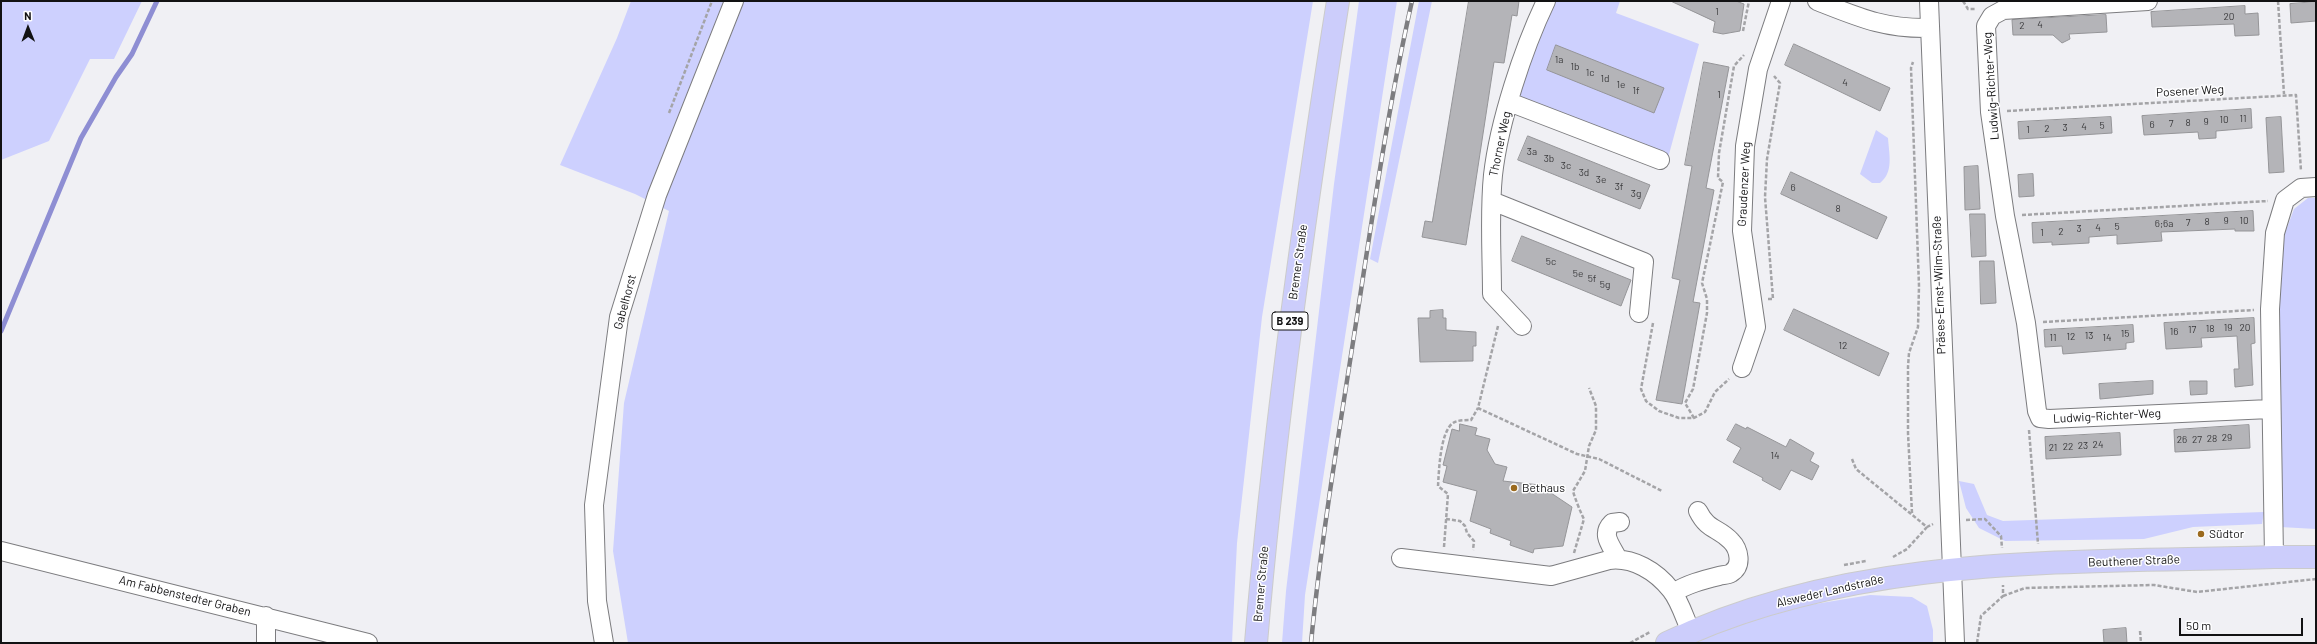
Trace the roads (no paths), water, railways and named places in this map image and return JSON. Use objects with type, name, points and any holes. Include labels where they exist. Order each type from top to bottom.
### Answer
[{"type":"main road","name":"Bremer Straße","points":[[1256,643],[1265,543],[1295,281],[1338,1]]},
{"type":"main road","name":"Beuthener Straße","points":[[1952,570],[2003,566],[2274,557],[2316,557]]},
{"type":"main road","name":"Alsweder Landstraße","points":[[1668,643],[1691,632],[1795,596],[1904,574],[1952,570]]},
{"type":"street","name":"Gabelhorst","points":[[604,643],[597,601],[594,505],[619,317],[657,195],[734,1]]},
{"type":"street","name":"Thorner Weg","points":[[1522,326],[1498,299],[1492,201],[1493,174],[1503,124],[1534,26],[1546,1]]},
{"type":"street","name":"Graudenzer Weg","points":[[1742,368],[1756,327],[1742,230],[1745,146],[1758,69],[1781,1]]},
{"type":"street","points":[[1818,1],[1874,23],[1911,29],[1929,28]]},
{"type":"street","name":"Präses-Ernst-Wilm-Straße","points":[[1929,1],[1942,363],[1948,428],[1949,522],[1955,643]]},
{"type":"street","name":"Ludwig-Richter-Weg","points":[[2148,1],[2003,10],[1992,16],[1986,26],[1990,112],[2005,216],[2026,323],[2037,411],[2040,418],[2049,419],[2270,409]]},
{"type":"street","points":[[1510,102],[1660,160]]},
{"type":"street","points":[[2274,557],[2270,409],[2270,309],[2275,233],[2285,200],[2309,188]]},
{"type":"street","points":[[1492,201],[1644,262],[1646,314]]},
{"type":"street","points":[[1673,593],[1688,585],[1731,573],[1737,567],[1739,559],[1736,547],[1726,536],[1703,522],[1698,511]]},
{"type":"street","points":[[1618,559],[1605,534],[1612,523],[1620,522]]},
{"type":"street","name":"Am Fabbenstedter Graben","points":[[1,551],[266,616],[368,643]]},
{"type":"street","points":[[1401,558],[1550,576],[1618,559],[1646,568],[1673,593],[1691,632]]},
{"type":"street","points":[[266,616],[266,643]]},
{"type":"waterway","points":[[1,331],[81,138],[116,77],[132,54],[157,1]]},
{"type":"railway","points":[[1311,643],[1326,518],[1382,155],[1412,1]]},
{"type":"place","name":"Bethaus","points":[[1514,488]]},
{"type":"place","name":"Südtor","points":[[2201,534]]}]
